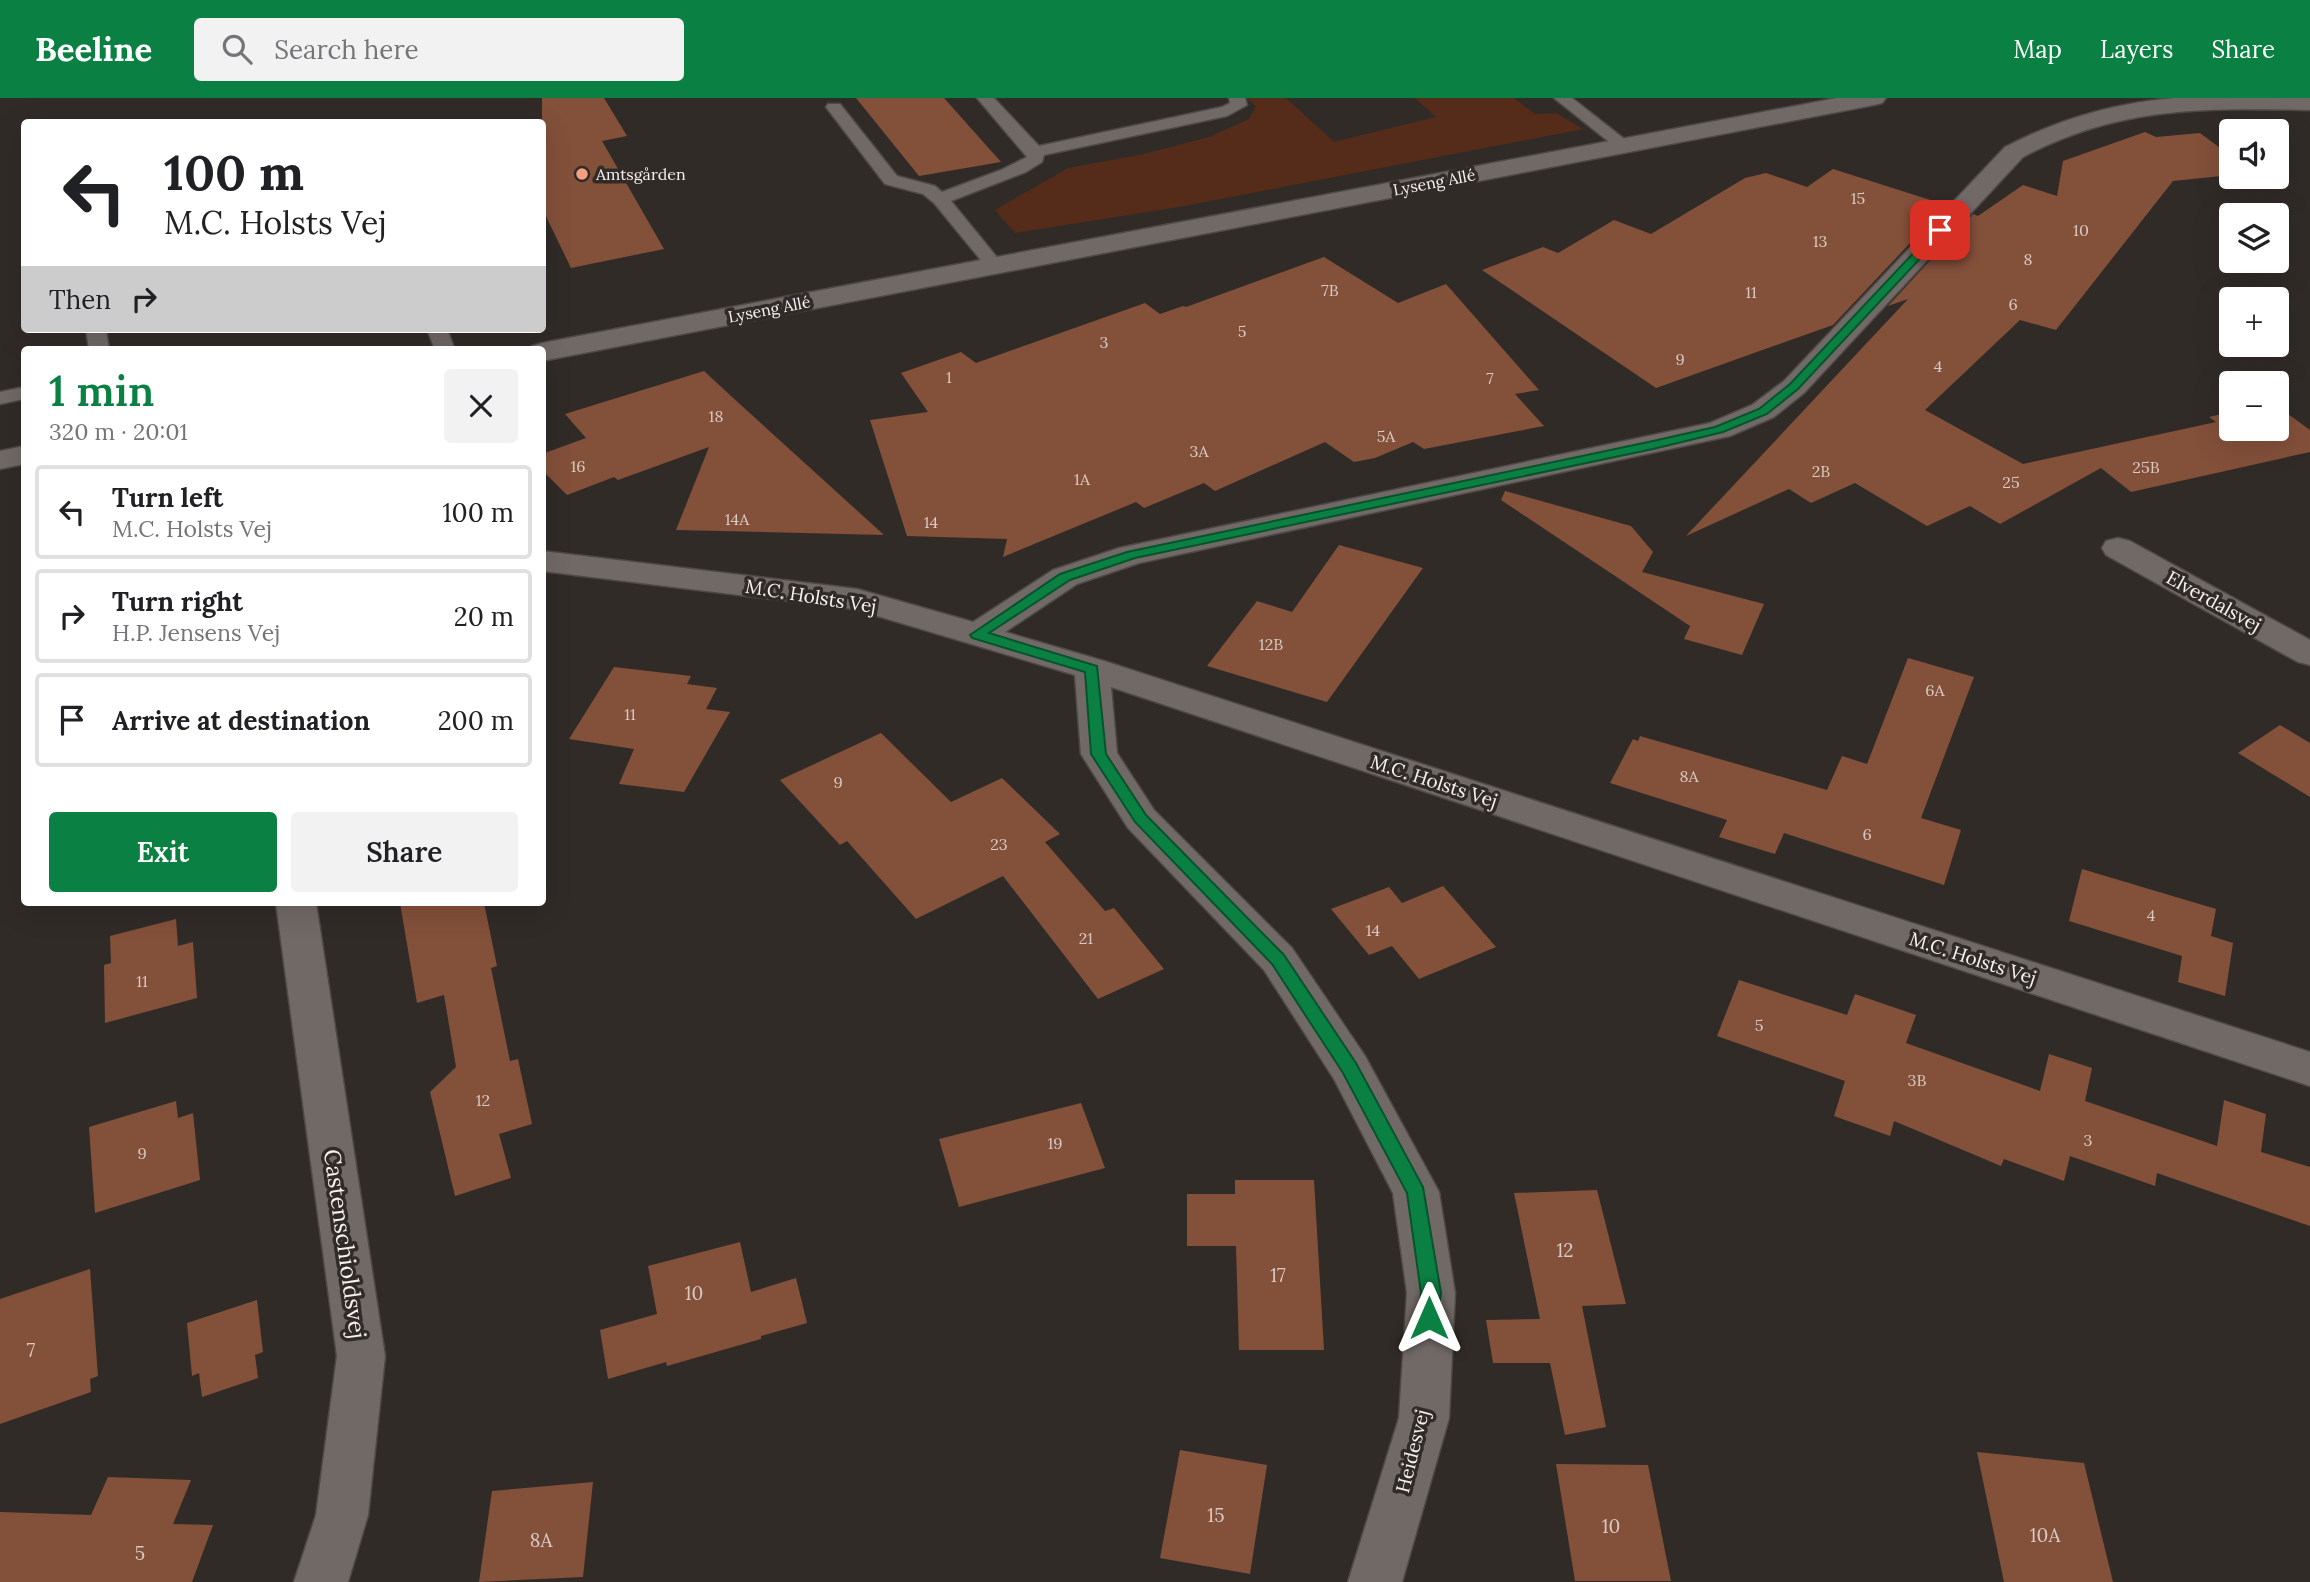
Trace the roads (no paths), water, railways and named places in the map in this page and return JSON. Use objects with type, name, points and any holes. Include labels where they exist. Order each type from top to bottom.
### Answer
[{"type":"street","name":"Lyseng Allé","points":[[546,351],[1874,98]]},
{"type":"street","points":[[977,635],[1065,577],[1132,555],[1719,430],[1763,411],[1794,387],[2014,152],[2036,138],[2093,118],[2163,106],[2236,101],[2310,103]]},
{"type":"street","points":[[0,460],[21,456]]},
{"type":"street","name":"Elverdalsvej","points":[[2118,548],[2310,654]]},
{"type":"street","name":"M.C. Holsts Vej","points":[[546,561],[857,599],[1092,669],[2310,1069]]},
{"type":"street","name":"Heidesvej","points":[[1092,669],[1099,754],[1141,818],[1278,960],[1350,1068],[1416,1192],[1431,1293],[1424,1418],[1376,1582]]},
{"type":"street","name":"Castenschioldsvej","points":[[296,906],[362,1356],[342,1515],[321,1582]]},
{"type":"lane","points":[[940,199],[1031,164],[1036,158],[1035,152],[985,98]]},
{"type":"lane","points":[[1035,152],[1227,111],[1239,105],[1237,98]]},
{"type":"lane","points":[[1562,98],[1624,145]]},
{"type":"lane","points":[[834,107],[891,180],[929,190],[940,199],[995,266]]},
{"type":"lane","points":[[0,398],[21,394]]},
{"type":"place","name":"Amtsgården","points":[[582,174]]}]
